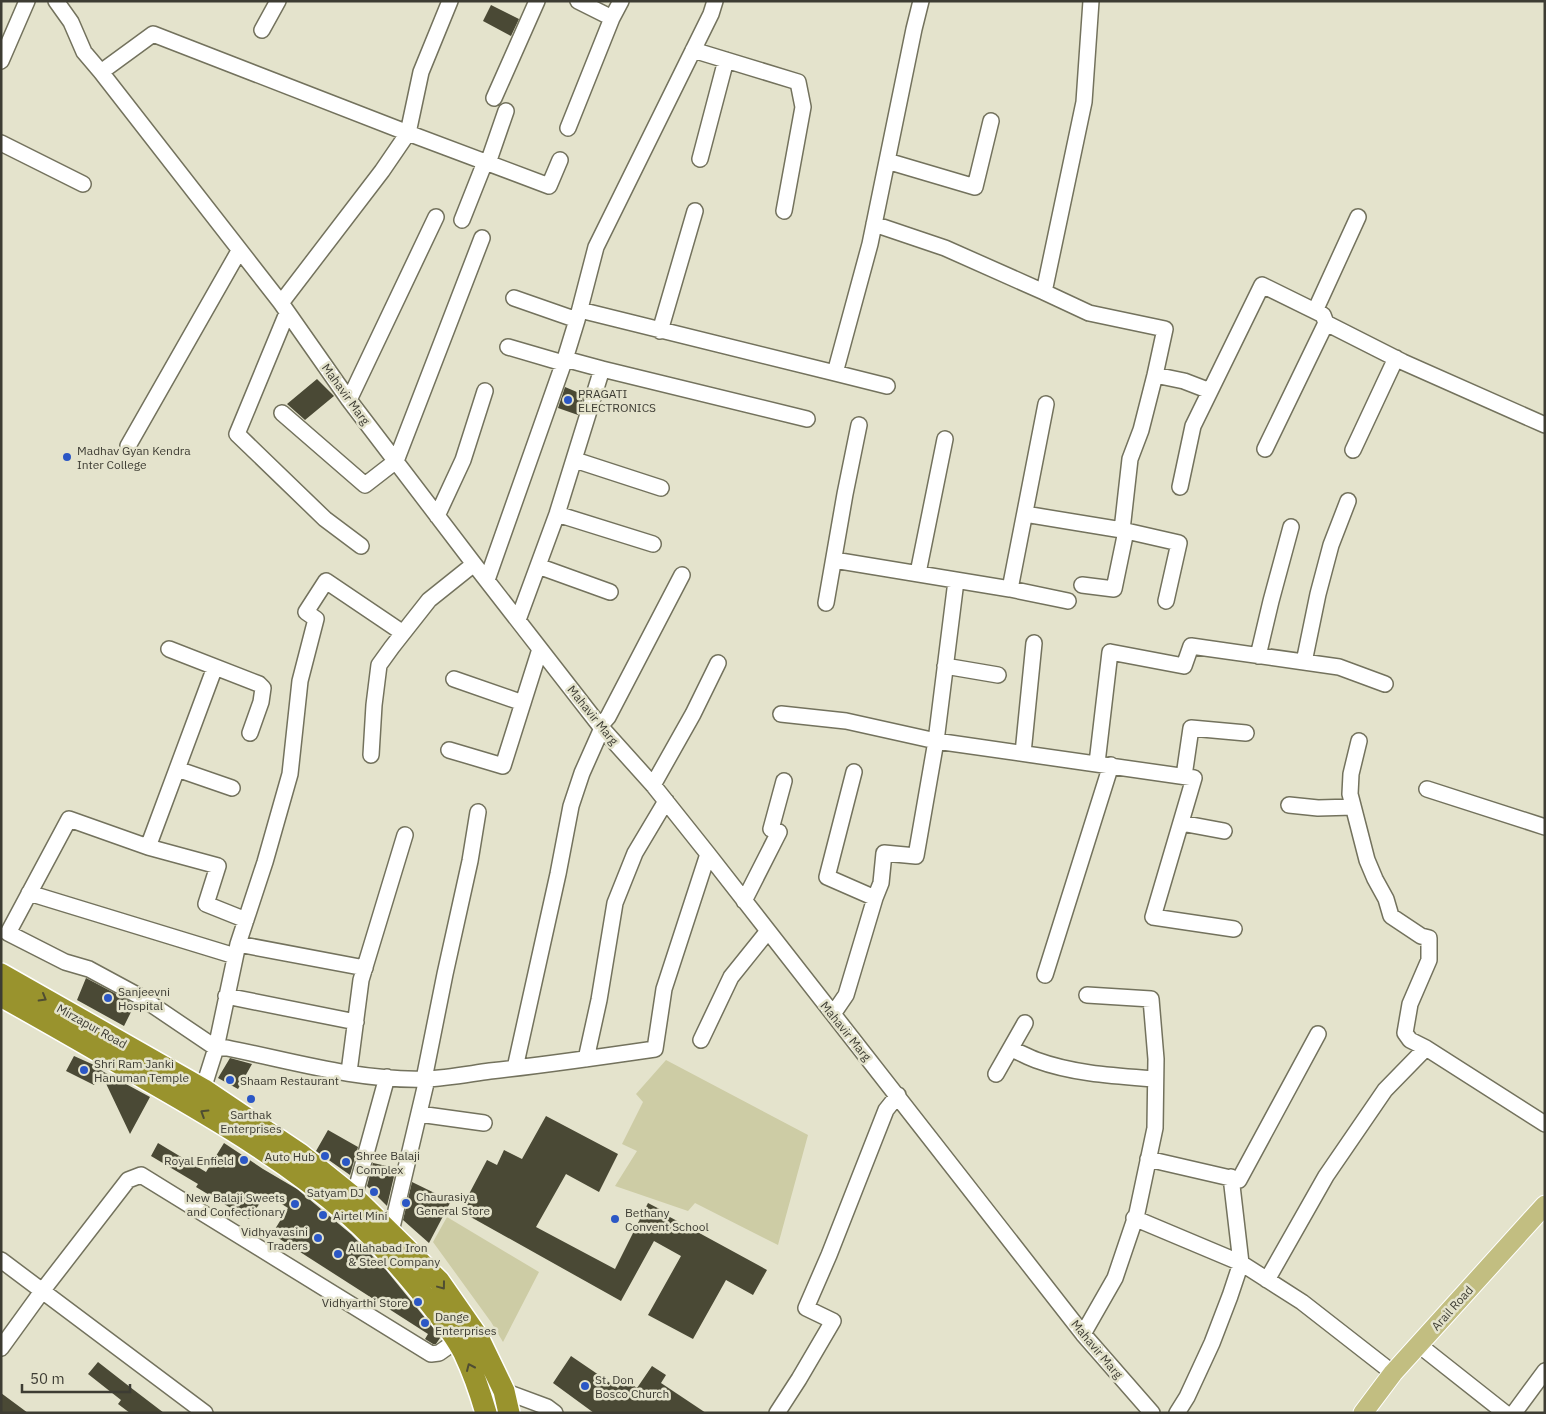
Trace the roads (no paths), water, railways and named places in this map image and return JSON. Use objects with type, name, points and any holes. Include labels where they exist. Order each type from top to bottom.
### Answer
[{"type":"highway","name":"Mirzapur Road","points":[[1,974],[203,1089],[300,1154],[354,1197],[388,1242],[463,1351],[476,1380],[486,1413]]},
{"type":"highway","name":"Mirzapur Road","points":[[1,996],[183,1100],[243,1137],[296,1173],[350,1216],[439,1281],[478,1337],[504,1391],[509,1413]]},
{"type":"main road","name":"Arail Road","points":[[1363,1413],[1393,1374],[1545,1205]]},
{"type":"street","points":[[3,52],[27,1]]},
{"type":"street","name":"Mahavir Marg","points":[[56,1],[71,22],[84,52],[284,308],[349,400],[486,580],[601,727],[653,785],[708,854],[1083,1334],[1152,1413]]},
{"type":"street","points":[[262,30],[278,1]]},
{"type":"street","points":[[361,546],[325,519],[237,434],[284,308],[408,133],[421,72],[450,1]]},
{"type":"street","points":[[494,98],[537,1]]},
{"type":"street","points":[[578,1],[612,18]]},
{"type":"street","points":[[568,128],[612,18],[621,1]]},
{"type":"street","points":[[486,580],[564,361],[579,315],[596,247],[711,14],[715,1]]},
{"type":"street","points":[[835,373],[870,244],[921,1]]},
{"type":"street","points":[[1044,292],[1084,102],[1091,1]]},
{"type":"street","points":[[101,72],[153,34],[549,186],[560,160]]},
{"type":"street","points":[[693,50],[798,82],[803,107],[784,212]]},
{"type":"street","points":[[700,159],[726,60]]},
{"type":"street","points":[[462,220],[506,111]]},
{"type":"street","points":[[887,161],[975,187],[991,121]]},
{"type":"street","points":[[1,143],[84,184]]},
{"type":"street","points":[[660,331],[695,211]]},
{"type":"street","points":[[349,400],[436,217]]},
{"type":"street","points":[[1315,311],[1358,217]]},
{"type":"street","points":[[874,224],[945,248],[1089,312],[1164,329],[1141,430],[1130,459],[1124,531],[1114,590],[1082,585]]},
{"type":"street","points":[[282,413],[365,485],[396,461],[482,238]]},
{"type":"street","points":[[128,446],[239,251]]},
{"type":"street","points":[[1180,487],[1193,426],[1262,285],[1323,315],[1326,324],[1265,448]]},
{"type":"street","points":[[514,298],[579,315],[660,331],[887,386]]},
{"type":"street","points":[[1326,324],[1396,358],[1545,425]]},
{"type":"street","points":[[508,347],[806,419]]},
{"type":"street","points":[[1353,450],[1396,358]]},
{"type":"street","points":[[518,620],[557,514],[602,369]]},
{"type":"street","points":[[1155,375],[1184,380],[1210,391]]},
{"type":"street","points":[[437,516],[463,460],[485,391]]},
{"type":"street","points":[[1010,589],[1046,404]]},
{"type":"street","points":[[826,603],[858,425]]},
{"type":"street","points":[[918,573],[945,438]]},
{"type":"street","points":[[575,460],[661,488]]},
{"type":"street","points":[[1304,662],[1330,545],[1348,501]]},
{"type":"street","points":[[557,514],[653,544]]},
{"type":"street","points":[[1025,514],[1124,531],[1179,543],[1166,601]]},
{"type":"street","points":[[1258,656],[1291,527]]},
{"type":"street","points":[[834,560],[1010,589],[1068,601]]},
{"type":"street","points":[[371,755],[379,665],[429,600],[474,564]]},
{"type":"street","points":[[538,566],[610,592]]},
{"type":"street","points":[[515,1068],[558,874],[571,806],[601,727],[682,576]]},
{"type":"street","points":[[203,1089],[216,1048],[236,950],[265,862],[290,774],[300,680],[316,619],[306,612],[326,581],[403,632]]},
{"type":"street","points":[[833,1014],[846,995],[881,883],[884,853],[916,856],[936,741],[956,581]]},
{"type":"street","points":[[1023,753],[1034,643]]},
{"type":"street","points":[[1045,975],[1104,764],[1110,652],[1184,666],[1191,646],[1339,668],[1385,684]]},
{"type":"street","points":[[168,649],[258,684],[263,688],[261,702],[250,733]]},
{"type":"street","points":[[449,750],[502,766],[540,649]]},
{"type":"street","points":[[653,785],[718,663]]},
{"type":"street","points":[[945,666],[998,675]]},
{"type":"street","points":[[148,847],[214,667]]},
{"type":"street","points":[[454,679],[523,703]]},
{"type":"street","points":[[782,714],[846,721],[936,741],[1194,778],[1154,917],[1234,929]]},
{"type":"street","points":[[1184,776],[1191,728],[1246,733]]},
{"type":"street","points":[[1359,741],[1351,774],[1350,794],[1367,860],[1386,899],[1391,916],[1421,936],[1428,938],[1429,960],[1410,1004],[1405,1033],[1410,1040],[1426,1048],[1545,1124]]},
{"type":"street","points":[[177,769],[232,788]]},
{"type":"street","points":[[854,772],[828,877],[875,898]]},
{"type":"street","points":[[744,901],[779,832],[771,829],[784,781]]},
{"type":"street","points":[[1427,789],[1545,827]]},
{"type":"street","points":[[586,1059],[599,1000],[616,902],[635,853],[666,801]]},
{"type":"street","points":[[1289,805],[1318,808],[1353,806]]},
{"type":"street","points":[[388,1242],[418,1114],[445,974],[470,861],[478,812]]},
{"type":"street","points":[[246,920],[206,904],[218,866],[148,847],[69,819],[8,934],[65,962],[89,969],[131,991],[216,1048],[227,1048],[308,1066],[387,1077],[425,1079],[655,1050],[664,989],[708,854]]},
{"type":"street","points":[[1181,823],[1224,831]]},
{"type":"street","points":[[349,1072],[361,980],[405,835]]},
{"type":"street","points":[[29,893],[236,950],[365,968]]},
{"type":"street","points":[[701,1040],[731,977],[768,931]]},
{"type":"street","points":[[1083,1334],[1115,1278],[1137,1212],[1155,1128],[1156,1059],[1151,999],[1087,994]]},
{"type":"street","points":[[226,996],[356,1022]]},
{"type":"street","points":[[996,1074],[1026,1023]]},
{"type":"street","points":[[1148,1159],[1239,1180],[1318,1034]]},
{"type":"street","points":[[1268,1280],[1326,1176],[1385,1090],[1426,1048]]},
{"type":"street","points":[[1011,1049],[1036,1060],[1072,1070],[1118,1077],[1155,1079]]},
{"type":"street","points":[[354,1197],[387,1077]]},
{"type":"street","points":[[777,1413],[833,1321],[806,1308],[886,1110],[898,1095]]},
{"type":"street","points":[[418,1114],[484,1123]]},
{"type":"street","points":[[1,1348],[128,1180],[141,1175],[431,1354],[439,1353],[456,1341]]},
{"type":"street","points":[[1177,1413],[1212,1343],[1240,1263],[1231,1177]]},
{"type":"street","points":[[1134,1218],[1240,1263],[1302,1302],[1393,1374]]},
{"type":"street","points":[[1,1260],[205,1413]]},
{"type":"street","points":[[1419,1345],[1505,1413]]},
{"type":"street","points":[[1514,1413],[1545,1372]]},
{"type":"street","points":[[504,1391],[555,1413]]},
{"type":"place","name":"PRAGATI ELECTRONICS","points":[[568,400]]},
{"type":"place","name":"Madhav Gyan Kendra Inter College","points":[[67,457]]},
{"type":"place","name":"Sanjeevni Hospital","points":[[108,998]]},
{"type":"place","name":"Shri Ram Janki Hanuman Temple","points":[[84,1070]]},
{"type":"place","name":"Shaam Restaurant","points":[[230,1080]]},
{"type":"place","name":"Sarthak Enterprises","points":[[251,1099]]},
{"type":"place","name":"Auto Hub","points":[[325,1156]]},
{"type":"place","name":"Royal Enfield","points":[[244,1160]]},
{"type":"place","name":"Shree Balaji Complex","points":[[346,1162]]},
{"type":"place","name":"Satyam DJ","points":[[374,1192]]},
{"type":"place","name":"Chaurasiya General Store","points":[[406,1203]]},
{"type":"place","name":"New Balaji Sweets and Confectionary","points":[[295,1204]]},
{"type":"place","name":"Airtel Mini","points":[[323,1215]]},
{"type":"place","name":"Bethany Convent School","points":[[615,1219]]},
{"type":"place","name":"Vidhyavasini Traders","points":[[318,1238]]},
{"type":"place","name":"Allahabad Iron & Steel Company","points":[[338,1254]]},
{"type":"place","name":"Vidhyarthi Store","points":[[418,1302]]},
{"type":"place","name":"Dange Enterprises","points":[[425,1323]]},
{"type":"place","name":"St. Don Bosco Church","points":[[585,1386]]}]
